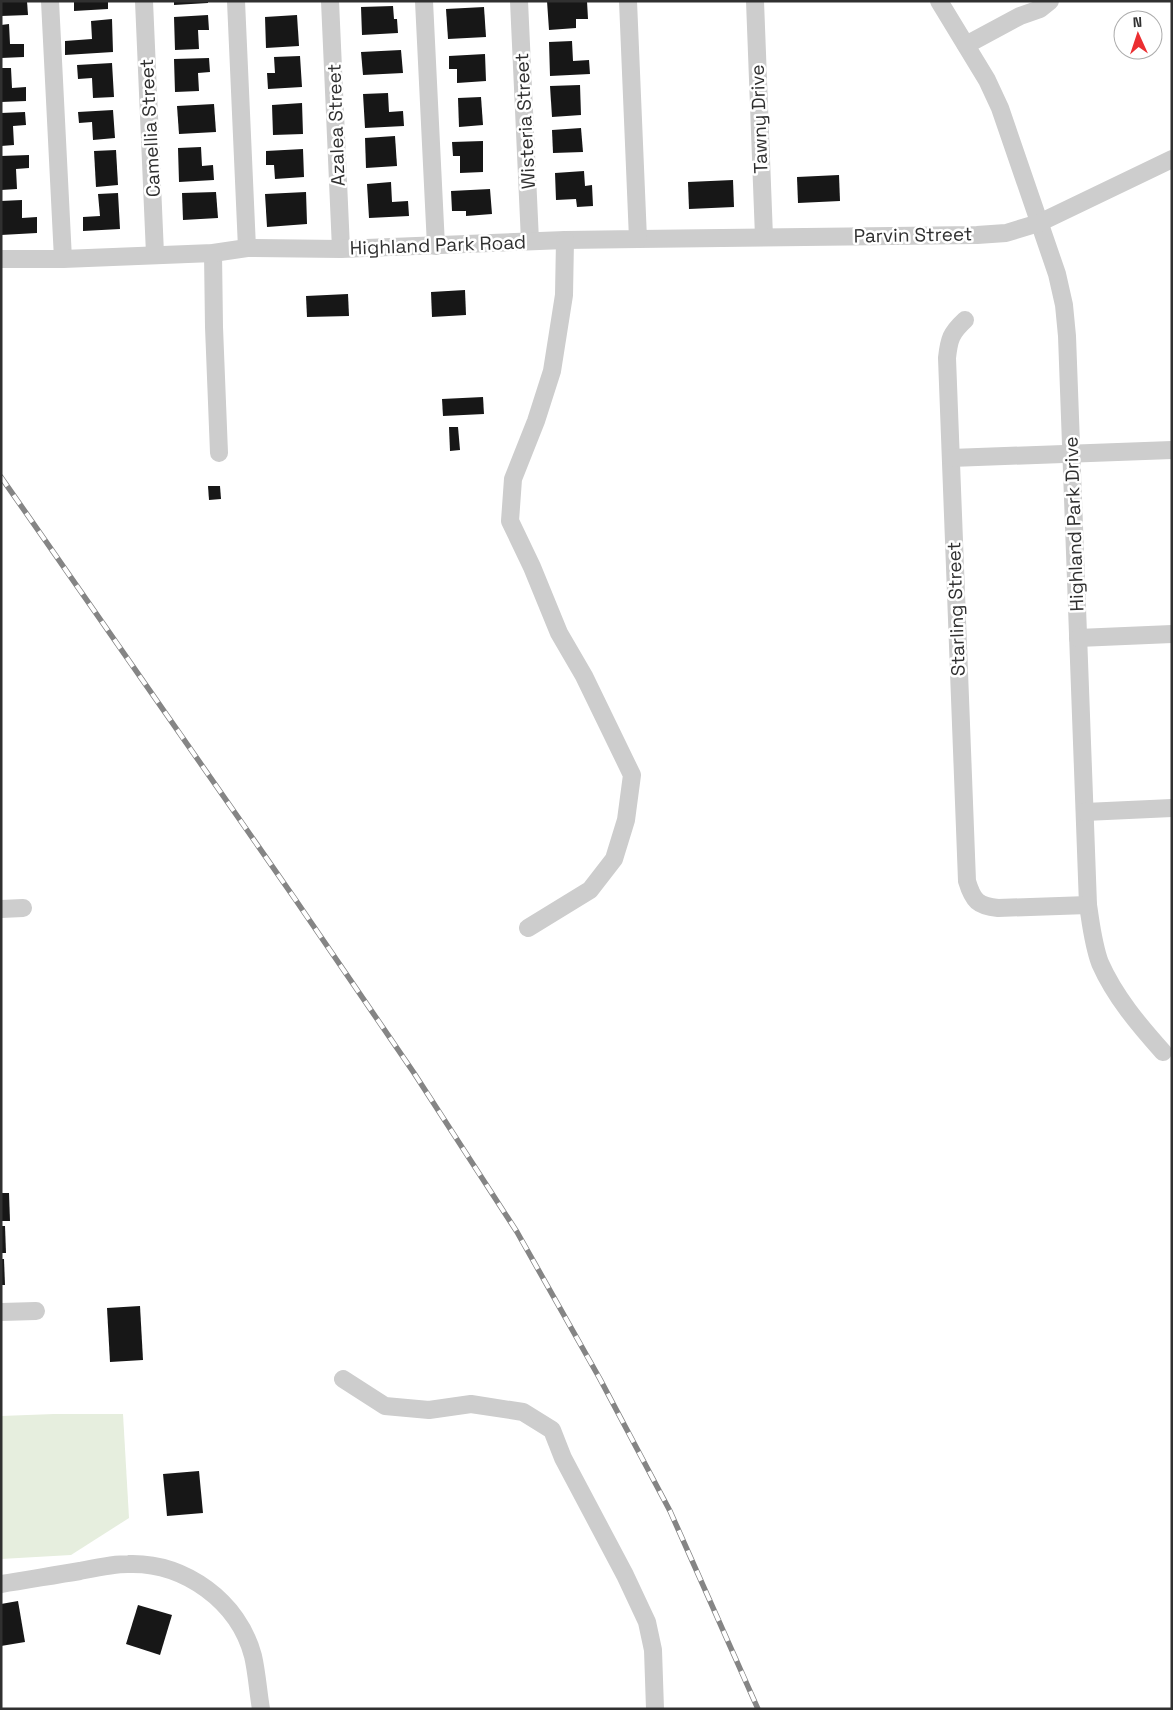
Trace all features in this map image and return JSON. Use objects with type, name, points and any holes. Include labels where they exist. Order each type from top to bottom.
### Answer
[{"type":"street","points":[[50,1],[63,259]]},
{"type":"street","name":"Camellia Street","points":[[144,1],[155,254]]},
{"type":"street","points":[[236,1],[247,248]]},
{"type":"street","name":"Azalea Street","points":[[330,1],[341,249]]},
{"type":"street","points":[[424,1],[436,246]]},
{"type":"street","name":"Wisteria Street","points":[[520,1],[530,241]]},
{"type":"street","points":[[628,1],[638,239]]},
{"type":"street","name":"Tawny Drive","points":[[755,1],[764,237]]},
{"type":"street","name":"Highland Park Drive","points":[[939,1],[987,80],[1000,108],[1057,274],[1064,305],[1072,454],[1088,905],[1100,962],[1114,990],[1134,1020],[1163,1052]]},
{"type":"street","points":[[966,45],[1020,16],[1040,9],[1050,1]]},
{"type":"street","name":"Parvin Street","points":[[638,239],[976,235],[1006,233],[1039,223],[1172,159]]},
{"type":"street","name":"Highland Park Road","points":[[1,259],[63,259],[213,253],[247,248],[341,249],[530,241],[638,239]]},
{"type":"street","points":[[528,928],[590,890],[614,859],[626,820],[632,775],[584,676],[559,633],[532,567],[510,521],[514,479],[536,421],[552,371],[564,295],[565,240]]},
{"type":"street","points":[[213,253],[219,452]]},
{"type":"street","name":"Starling Street","points":[[964,320],[954,331],[949,342],[947,358],[966,881],[970,893],[976,902],[985,907],[1088,905]]},
{"type":"street","points":[[951,458],[1172,450]]},
{"type":"street","points":[[1078,638],[1172,634]]},
{"type":"street","points":[[1085,812],[1172,808]]},
{"type":"street","points":[[1,908],[23,908]]},
{"type":"street","points":[[1,1312],[36,1311]]},
{"type":"street","points":[[343,1379],[385,1406],[429,1410],[471,1404],[523,1412],[552,1430],[563,1458],[616,1558],[647,1622],[653,1650],[655,1709]]},
{"type":"street","points":[[1,1584],[127,1564],[160,1567],[193,1580],[219,1598],[245,1634],[252,1656],[261,1709]]},
{"type":"green space","points":[[123,1414],[129,1518],[71,1555],[1,1559],[1,1416]]},
{"type":"building","points":[[1,1],[27,1],[28,15],[1,16]]},
{"type":"building","points":[[74,1],[108,1],[108,9],[74,11]]},
{"type":"building","points":[[174,1],[208,1],[208,3],[174,5]]},
{"type":"building","points":[[547,1],[587,1],[588,19],[576,19],[576,28],[549,30]]},
{"type":"building","points":[[393,6],[394,19],[397,19],[398,33],[362,35],[361,7]]},
{"type":"building","points":[[484,7],[486,37],[448,39],[446,9]]},
{"type":"building","points":[[208,15],[209,30],[198,30],[199,49],[175,50],[174,17]]},
{"type":"building","points":[[297,15],[299,46],[266,48],[265,17]]},
{"type":"building","points":[[112,19],[113,52],[65,55],[65,41],[92,39],[91,21]]},
{"type":"building","points":[[9,24],[10,44],[24,44],[24,57],[1,58],[1,25]]},
{"type":"building","points":[[572,41],[573,61],[589,60],[590,74],[550,76],[549,42]]},
{"type":"building","points":[[401,50],[403,73],[363,75],[361,52]]},
{"type":"building","points":[[485,54],[486,81],[457,83],[457,69],[449,69],[449,56]]},
{"type":"building","points":[[300,56],[302,87],[268,89],[267,73],[275,73],[274,57]]},
{"type":"building","points":[[209,58],[210,72],[198,73],[199,91],[175,92],[174,59]]},
{"type":"building","points":[[112,63],[114,97],[93,98],[92,78],[78,79],[77,65]]},
{"type":"building","points":[[1,68],[11,68],[12,88],[26,87],[26,101],[1,102]]},
{"type":"building","points":[[580,85],[581,115],[552,117],[550,86]]},
{"type":"building","points":[[388,93],[389,112],[403,111],[404,126],[365,128],[363,94]]},
{"type":"building","points":[[481,97],[483,125],[459,127],[458,98]]},
{"type":"building","points":[[302,103],[303,134],[273,135],[272,105]]},
{"type":"building","points":[[214,104],[216,132],[179,134],[177,106]]},
{"type":"building","points":[[113,110],[115,138],[93,140],[92,122],[79,123],[78,112]]},
{"type":"building","points":[[25,112],[26,125],[13,126],[14,145],[1,146],[1,113]]},
{"type":"building","points":[[581,128],[583,152],[553,153],[552,130]]},
{"type":"building","points":[[395,136],[397,166],[366,168],[365,138]]},
{"type":"building","points":[[483,141],[483,172],[460,173],[460,156],[453,156],[452,142]]},
{"type":"building","points":[[201,147],[202,166],[213,165],[214,180],[179,182],[178,148]]},
{"type":"building","points":[[303,149],[304,177],[275,179],[274,165],[266,165],[266,151]]},
{"type":"building","points":[[116,150],[118,185],[96,187],[94,151]]},
{"type":"building","points":[[29,155],[29,168],[16,169],[17,189],[1,190],[1,156]]},
{"type":"building","points":[[584,171],[585,186],[592,185],[593,206],[577,207],[576,199],[556,200],[555,173]]},
{"type":"building","points":[[839,175],[840,201],[798,203],[797,177]]},
{"type":"building","points":[[733,180],[734,207],[689,209],[688,182]]},
{"type":"building","points":[[391,182],[392,202],[408,201],[409,216],[369,218],[367,184]]},
{"type":"building","points":[[490,189],[492,214],[466,216],[466,211],[452,211],[451,191]]},
{"type":"building","points":[[216,192],[218,218],[183,220],[182,193]]},
{"type":"building","points":[[306,192],[307,224],[267,227],[265,194]]},
{"type":"building","points":[[118,193],[120,229],[83,231],[83,217],[100,216],[98,194]]},
{"type":"building","points":[[22,200],[22,218],[37,217],[37,233],[1,235],[1,201]]},
{"type":"building","points":[[465,290],[466,315],[432,317],[431,292]]},
{"type":"building","points":[[348,294],[349,316],[307,317],[306,296]]},
{"type":"building","points":[[483,397],[484,414],[443,416],[442,399]]},
{"type":"building","points":[[449,427],[458,427],[460,450],[450,451]]},
{"type":"building","points":[[208,486],[220,486],[221,499],[209,500]]},
{"type":"building","points":[[1,1193],[9,1193],[10,1221],[1,1221]]},
{"type":"building","points":[[1,1226],[5,1226],[6,1253],[1,1253]]},
{"type":"building","points":[[1,1259],[4,1259],[5,1285],[1,1285]]},
{"type":"building","points":[[140,1306],[143,1360],[110,1362],[107,1308]]},
{"type":"building","points":[[199,1471],[203,1513],[167,1516],[163,1474]]},
{"type":"building","points":[[18,1601],[25,1642],[1,1646],[1,1604]]},
{"type":"building","points":[[138,1605],[172,1615],[160,1655],[126,1644]]},
{"type":"railway","points":[[1,477],[414,1073],[517,1232],[600,1379],[670,1511],[758,1709]]}]
